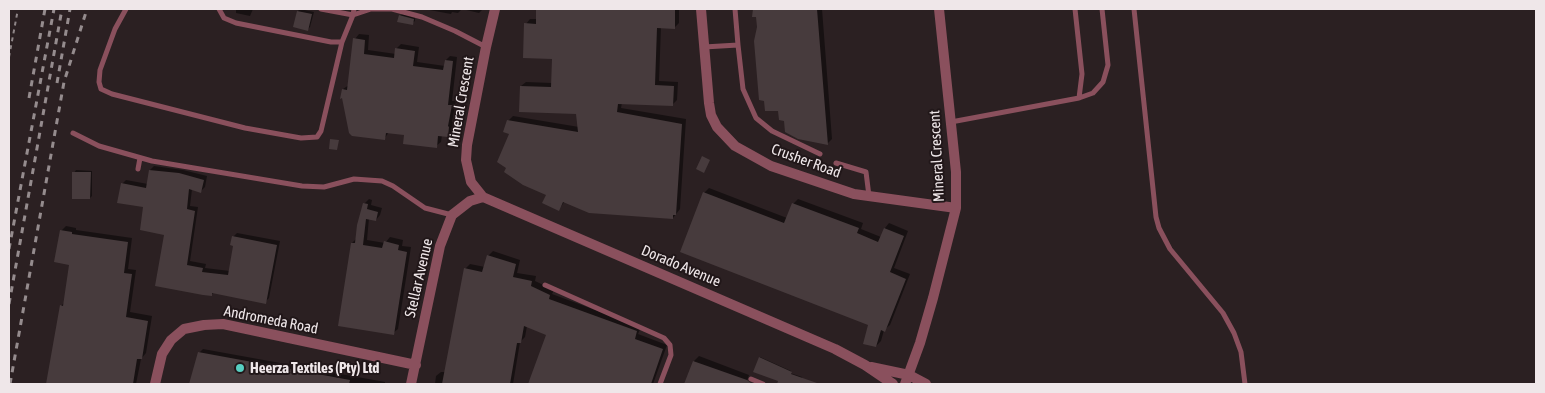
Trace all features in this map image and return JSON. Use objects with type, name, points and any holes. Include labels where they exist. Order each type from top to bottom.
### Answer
[{"type":"street","name":"Mineral Crescent","points":[[483,197],[471,182],[466,160],[467,145],[486,47],[496,9]]},
{"type":"street","name":"Crusher Road","points":[[700,9],[711,115],[717,128],[735,146],[771,166],[846,192],[956,208]]},
{"type":"street","name":"Mineral Crescent","points":[[907,380],[933,298],[956,208],[956,172],[939,9]]},
{"type":"street","points":[[452,215],[470,201],[483,197]]},
{"type":"street","name":"Dorado Avenue","points":[[483,197],[835,349],[893,384]]},
{"type":"street","name":"Stellar Avenue","points":[[411,384],[440,246],[452,215]]},
{"type":"street","name":"Andromeda Road","points":[[155,384],[162,354],[171,340],[184,329],[204,324],[223,324],[416,365]]},
{"type":"street","name":"Dorado Avenue","points":[[865,366],[907,380],[926,384]]},
{"type":"lane","points":[[126,9],[100,70],[99,82],[102,89],[112,94],[245,128],[301,138],[317,136],[321,131],[342,42],[354,9]]},
{"type":"lane","points":[[219,9],[224,18],[236,24],[331,42],[342,42]]},
{"type":"lane","points":[[321,9],[353,15],[372,9],[392,9],[422,16],[486,47]]},
{"type":"lane","points":[[735,9],[743,89],[756,118],[772,131],[820,154]]},
{"type":"lane","points":[[1075,9],[1082,74],[1079,98]]},
{"type":"lane","points":[[951,122],[1079,98],[1093,93],[1103,82],[1108,70],[1102,9]]},
{"type":"lane","points":[[1134,9],[1156,217],[1159,228],[1170,249],[1222,313],[1234,333],[1241,352],[1245,384]]},
{"type":"lane","points":[[704,47],[738,44]]},
{"type":"lane","points":[[73,133],[99,146],[140,158],[206,171],[302,186],[324,187],[354,179],[382,181],[393,186],[425,208],[452,215]]},
{"type":"lane","points":[[138,169],[140,158]]},
{"type":"lane","points":[[836,163],[866,172],[869,196]]},
{"type":"lane","points":[[546,286],[664,338],[670,345],[671,355],[660,384]]},
{"type":"lane","points":[[751,379],[763,384]]},
{"type":"path","points":[[9,57],[18,9]]},
{"type":"building","points":[[536,9],[675,9],[675,29],[657,28],[655,85],[674,86],[673,106],[618,104],[617,112],[682,124],[676,215],[673,215],[673,219],[589,213],[563,202],[559,211],[542,203],[546,195],[523,185],[504,172],[506,168],[497,162],[509,134],[503,132],[507,120],[578,132],[576,114],[519,112],[520,86],[551,87],[552,59],[523,58],[524,23],[536,24]]},
{"type":"building","points":[[753,9],[817,9],[828,145],[798,139],[785,132],[784,121],[779,120],[778,111],[765,111],[764,101],[759,100],[754,41],[757,27],[756,17],[752,17]]},
{"type":"building","points":[[297,11],[312,14],[308,31],[293,27]]},
{"type":"building","points":[[399,15],[414,19],[413,25],[397,22]]},
{"type":"building","points":[[353,38],[365,40],[364,54],[394,58],[395,48],[415,51],[413,66],[443,70],[445,60],[453,61],[448,105],[452,105],[448,137],[438,136],[437,148],[403,144],[404,135],[386,133],[385,140],[352,136],[349,133],[342,98],[340,99],[342,89],[347,90]]},
{"type":"building","points":[[330,139],[339,140],[337,150],[329,149]]},
{"type":"building","points":[[702,156],[710,160],[704,173],[696,169]]},
{"type":"building","points":[[149,170],[179,173],[204,180],[201,193],[189,189],[187,209],[195,211],[187,265],[203,268],[202,272],[228,275],[233,246],[230,245],[232,236],[277,245],[266,304],[212,293],[212,296],[203,295],[155,286],[164,235],[140,230],[143,207],[117,203],[121,183],[146,188]]},
{"type":"building","points":[[72,172],[91,172],[90,199],[72,199]]},
{"type":"building","points":[[703,192],[784,223],[792,203],[859,228],[857,233],[878,242],[884,228],[904,236],[890,272],[906,279],[885,332],[881,330],[876,347],[863,344],[868,325],[680,252]]},
{"type":"building","points":[[363,203],[368,204],[367,209],[378,212],[376,221],[366,219],[363,245],[382,248],[384,241],[399,245],[398,250],[407,252],[394,335],[338,326],[351,243],[355,243],[357,225]]},
{"type":"building","points":[[60,230],[72,232],[72,234],[128,242],[124,273],[132,274],[126,317],[148,321],[142,359],[137,359],[133,384],[46,384],[60,305],[63,306],[69,265],[54,262]]},
{"type":"building","points":[[487,255],[516,264],[513,277],[532,281],[531,286],[550,295],[549,299],[637,331],[635,339],[663,349],[651,384],[528,384],[546,335],[524,326],[521,343],[517,343],[510,384],[442,384],[464,268],[482,272]]},
{"type":"building","name":"Heerza Textiles (Pty) Ltd","points":[[198,352],[350,380],[349,384],[189,384]]},
{"type":"building","points":[[759,357],[792,372],[791,374],[817,384],[777,384],[778,381],[753,372]]},
{"type":"building","points":[[693,361],[747,380],[752,384],[684,384]]},
{"type":"railway","points":[[29,98],[45,9]]},
{"type":"railway","points":[[9,249],[54,9]]},
{"type":"railway","points":[[9,304],[62,9]]},
{"type":"railway","points":[[57,83],[70,9]]},
{"type":"railway","points":[[10,384],[64,82],[87,9]]},
{"type":"place","name":"Heerza Textiles (Pty) Ltd","points":[[240,368]]}]
